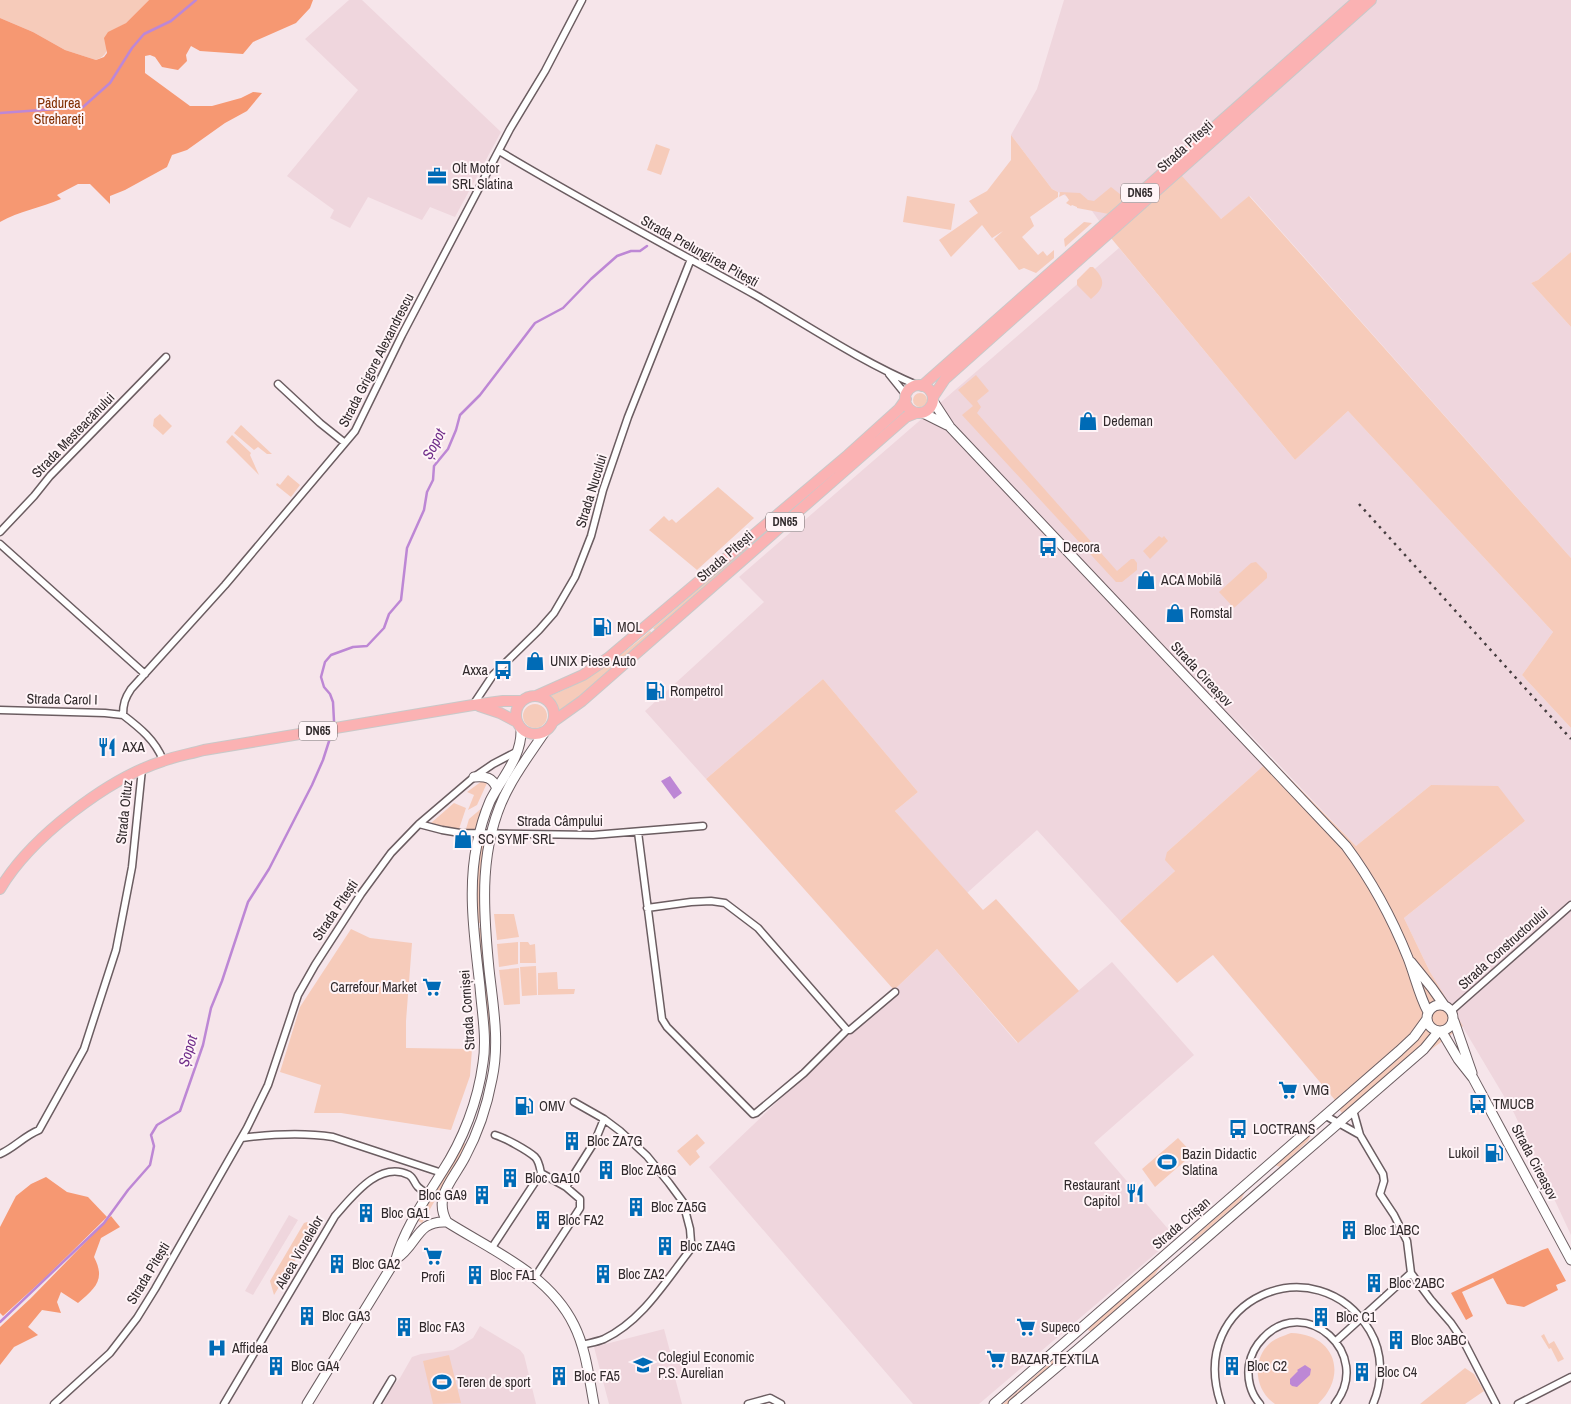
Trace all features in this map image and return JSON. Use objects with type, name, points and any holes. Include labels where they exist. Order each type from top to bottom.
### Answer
[{"type":"main road","name":"Strada Pitești","points":[[554,721],[582,701],[899,410],[911,389],[921,386],[1358,0]]},
{"type":"main road","name":"Strada Pitești","points":[[536,696],[583,675],[600,663],[906,417],[928,410],[945,379],[951,373],[1371,0]]},
{"type":"main road","points":[[921,386],[927,388],[933,399]]},
{"type":"main road","points":[[906,397],[908,408],[919,413]]},
{"type":"main road","name":"Strada Cireașov","points":[[933,399],[950,426],[1346,846],[1379,895],[1408,958],[1427,1016]]},
{"type":"main road","name":"Strada Cireașov","points":[[919,413],[950,426]]},
{"type":"main road","points":[[536,696],[550,702],[555,714],[552,726],[544,733],[531,734],[519,726],[516,710],[526,698],[536,696]]},
{"type":"main road","name":"Strada Oituz","points":[[142,769],[163,760],[204,750],[473,705],[503,701],[522,701]]},
{"type":"main road","name":"Strada Oituz","points":[[473,705],[500,713],[519,726]]},
{"type":"main road","name":"Strada Cornișei","points":[[307,1404],[396,1259],[404,1236],[442,1173],[462,1135],[478,1090],[485,1049],[472,894],[473,870],[485,812],[519,750],[519,726]]},
{"type":"main road","name":"Strada Cornișei","points":[[447,1222],[444,1216],[443,1197],[473,1140],[483,1114],[494,1072],[496,1044],[484,890],[485,871],[492,834],[508,788],[544,733]]},
{"type":"main road","name":"DN65","points":[[0,888],[35,843],[106,788],[142,769]]},
{"type":"main road","points":[[474,777],[487,777],[494,782],[497,789]]},
{"type":"main road","name":"Strada Cireașov","points":[[1408,958],[1448,1008]]},
{"type":"main road","points":[[1434,1006],[1448,1008],[1454,1021],[1450,1028],[1440,1032],[1430,1028],[1427,1016],[1434,1006]]},
{"type":"main road","name":"Strada Crișan","points":[[994,1404],[1400,1051],[1414,1037],[1427,1016]]},
{"type":"main road","name":"Strada Cireașov","points":[[1454,1021],[1473,1078]]},
{"type":"main road","name":"Strada Cireașov","points":[[1440,1032],[1473,1078],[1571,1260]]},
{"type":"main road","name":"Strada Crișan","points":[[1013,1404],[1440,1032]]},
{"type":"main road","points":[[478,1090],[489,1093]]},
{"type":"main road","points":[[462,1135],[473,1140]]},
{"type":"main road","points":[[396,1259],[409,1248],[426,1226],[447,1222],[535,1277],[547,1287],[575,1326],[582,1345],[594,1404]]},
{"type":"street","name":"Strada Grigore Alexandrescu","points":[[123,715],[126,697],[231,578],[355,431],[402,335],[500,152],[510,129],[545,71],[582,0]]},
{"type":"street","name":"Strada Prelungirea Pitești","points":[[500,152],[552,183],[691,259],[888,373],[921,386]]},
{"type":"street","name":"Strada Nucului","points":[[473,705],[493,675],[554,613],[575,577],[591,536],[603,490],[628,417],[691,259]]},
{"type":"street","name":"Strada Mesteacănului","points":[[0,532],[50,476],[166,357]]},
{"type":"street","name":"Strada Prelungirea Pitești","points":[[888,373],[906,397]]},
{"type":"street","points":[[278,384],[320,423],[345,443]]},
{"type":"street","points":[[0,544],[145,674]]},
{"type":"street","name":"Strada Carol I","points":[[0,710],[123,715]]},
{"type":"street","points":[[123,715],[147,734],[156,744],[163,760]]},
{"type":"street","name":"Strada Pitești","points":[[54,1404],[110,1353],[137,1318],[242,1138],[268,1085],[287,1025],[302,987],[361,894],[391,854],[419,824],[474,777],[519,750]]},
{"type":"street","name":"Strada Oituz","points":[[0,1154],[7,1151],[26,1135],[39,1130],[84,1049],[90,1033],[116,950],[132,867],[142,769]]},
{"type":"street","name":"Strada Câmpului","points":[[419,824],[442,830],[479,834],[593,835],[702,826]]},
{"type":"street","points":[[638,832],[662,1019],[667,1027],[753,1114],[804,1073],[847,1030],[850,1030],[895,992]]},
{"type":"street","points":[[648,908],[711,901],[725,904],[758,928],[847,1030]]},
{"type":"street","name":"Strada Constructorului","points":[[1448,1008],[1571,905]]},
{"type":"street","points":[[574,1102],[604,1119],[647,1156],[683,1202],[691,1242],[690,1250],[655,1296],[629,1323],[604,1339],[582,1345]]},
{"type":"street","points":[[1352,1110],[1360,1135],[1383,1174],[1384,1181],[1380,1194],[1394,1215],[1407,1241],[1411,1273],[1464,1342],[1496,1404]]},
{"type":"street","points":[[1326,1116],[1360,1135]]},
{"type":"street","points":[[566,1187],[595,1141],[604,1119]]},
{"type":"street","points":[[242,1138],[284,1134],[315,1134],[332,1137],[442,1173]]},
{"type":"street","points":[[495,1135],[506,1138],[534,1157],[538,1161],[541,1173],[566,1187],[580,1199],[580,1208],[535,1277]]},
{"type":"street","name":"Aleea Viorelelor","points":[[224,1404],[335,1216],[349,1200],[374,1178],[393,1171],[412,1176],[419,1188],[428,1194]]},
{"type":"street","points":[[491,1249],[541,1173]]},
{"type":"street","points":[[1336,1341],[1411,1273]]},
{"type":"street","points":[[1221,1404],[1215,1388],[1214,1368],[1216,1349],[1228,1324],[1248,1303],[1263,1294],[1281,1288],[1310,1288],[1336,1297],[1350,1306],[1362,1318],[1374,1338],[1380,1359],[1380,1381],[1373,1404]]},
{"type":"street","points":[[1260,1404],[1250,1386],[1248,1372],[1250,1357],[1257,1344],[1267,1334],[1278,1327],[1290,1323],[1316,1326],[1327,1332],[1336,1341],[1344,1354],[1347,1368],[1346,1383],[1341,1397],[1335,1404]]},
{"type":"street","points":[[1518,1404],[1571,1377]]},
{"type":"street","points":[[377,1404],[392,1379]]},
{"type":"street","points":[[748,1404],[770,1398],[781,1404]]},
{"type":"shaded area","points":[[0,0],[149,0],[126,23],[108,33],[106,53],[96,60],[65,50],[33,32],[0,18]]},
{"type":"shaded area","points":[[349,0],[362,0],[501,132],[455,217],[430,207],[422,220],[368,197],[350,228],[330,218],[334,210],[287,176],[358,90],[305,39]]},
{"type":"shaded area","points":[[1064,0],[1571,0],[1571,252],[1538,280],[1531,283],[1571,327],[1571,558],[1250,196],[1221,219],[1159,196],[1111,238],[1090,208],[1052,189],[1011,135],[1037,89]]},
{"type":"shaded area","points":[[1011,135],[1052,189],[1058,192],[1058,197],[1030,217],[1034,226],[1022,237],[1038,255],[1043,251],[1047,256],[1054,250],[1054,258],[1036,273],[1024,268],[1019,270],[994,239],[1003,231],[992,238],[982,225],[951,257],[939,240],[978,213],[969,201],[987,191],[1011,160]]},
{"type":"shaded area","points":[[656,144],[670,149],[661,175],[647,170]]},
{"type":"shaded area","points":[[1181,175],[1221,219],[1249,196],[1571,558],[1571,728],[1522,675],[1553,632],[1348,411],[1295,460],[1111,238]]},
{"type":"shaded area","points":[[1111,187],[1125,198],[1109,214],[1071,206],[1066,203],[1069,200],[1065,194],[1059,197],[1060,192],[1080,193],[1088,200],[1094,201]]},
{"type":"shaded area","points":[[907,196],[955,204],[951,230],[903,222]]},
{"type":"shaded area","points":[[1084,222],[1092,223],[1065,247],[1064,239]]},
{"type":"shaded area","points":[[1119,248],[1295,460],[1348,411],[1553,632],[1522,675],[1571,728],[1571,1235],[1514,1113],[1430,972],[1404,918],[1525,821],[1431,785],[1356,846],[1227,710],[1271,759],[1167,852],[1175,871],[1120,921],[1037,830],[967,893],[895,811],[918,792],[823,679],[706,779],[645,711],[764,602],[739,577]]},
{"type":"shaded area","points":[[1571,252],[1571,327],[1531,283],[1538,280]]},
{"type":"shaded area","points":[[1090,267],[1093,267],[1102,280],[1101,288],[1091,299],[1077,285],[1077,280]]},
{"type":"shaded area","points":[[976,375],[989,391],[977,401],[981,407],[977,413],[1117,571],[1131,559],[1134,559],[1137,563],[1137,570],[1122,582],[1116,582],[962,415],[973,406],[958,390]]},
{"type":"shaded area","points":[[917,393],[923,393],[927,400],[923,407],[917,407],[913,403],[913,397]]},
{"type":"shaded area","points":[[160,414],[172,426],[163,435],[153,426],[154,419]]},
{"type":"shaded area","points":[[241,425],[272,454],[267,454],[258,447],[254,450],[234,433]]},
{"type":"shaded area","points":[[232,435],[251,453],[250,455],[259,475],[226,442]]},
{"type":"shaded area","points":[[288,475],[300,485],[291,497],[276,485],[277,483],[280,485]]},
{"type":"shaded area","points":[[718,487],[754,518],[697,570],[649,530],[664,516],[669,521],[672,519],[676,523]]},
{"type":"shaded area","points":[[768,529],[770,530],[657,632],[653,628]]},
{"type":"shaded area","points":[[1159,536],[1162,538],[1164,536],[1168,541],[1150,559],[1143,551]]},
{"type":"shaded area","points":[[1256,562],[1267,573],[1267,578],[1234,608],[1219,592],[1251,563]]},
{"type":"shaded area","points":[[650,631],[654,635],[559,714],[558,707],[550,696],[603,668]]},
{"type":"shaded area","points":[[823,679],[918,792],[895,811],[983,910],[996,899],[1079,991],[1018,1043],[937,949],[894,990],[706,779]]},
{"type":"shaded area","points":[[535,704],[540,705],[546,711],[546,721],[540,727],[535,728],[530,727],[524,721],[523,716],[524,711],[530,705]]},
{"type":"shaded area","points":[[1271,759],[1356,846],[1431,785],[1498,786],[1525,821],[1404,918],[1430,972],[1463,1026],[1433,1048],[1349,1117],[1344,1111],[1342,1113],[1338,1108],[1340,1106],[1213,955],[1177,983],[1120,921],[1175,871],[1165,860],[1167,852]]},
{"type":"shaded area","points":[[670,776],[682,793],[674,799],[661,781]]},
{"type":"shaded area","points":[[482,781],[487,783],[477,805],[468,810],[474,795],[467,792]]},
{"type":"shaded area","points":[[454,803],[466,808],[459,829],[432,826],[431,823]]},
{"type":"shaded area","points":[[483,807],[476,830],[473,832],[467,830],[469,819]]},
{"type":"shaded area","points":[[483,839],[486,839],[481,887],[483,923],[478,923],[476,870]]},
{"type":"shaded area","points":[[494,914],[514,914],[519,937],[497,940]]},
{"type":"shaded area","points":[[479,928],[483,928],[491,1033],[488,1034]]},
{"type":"shaded area","points":[[351,929],[370,938],[412,943],[406,1021],[406,1048],[472,1049],[470,1076],[451,1130],[341,1113],[314,1113],[321,1085],[280,1072],[300,1007]]},
{"type":"shaded area","points":[[518,942],[518,964],[499,967],[497,944]]},
{"type":"shaded area","points":[[520,942],[528,942],[530,945],[535,944],[536,963],[520,963]]},
{"type":"shaded area","points":[[937,949],[1017,1043],[1112,962],[1194,1055],[1094,1143],[1175,1237],[979,1404],[913,1404],[709,1167]]},
{"type":"shaded area","points":[[536,966],[537,995],[522,996],[520,967]]},
{"type":"shaded area","points":[[519,968],[520,1004],[504,1005],[499,970]]},
{"type":"shaded area","points":[[557,972],[558,989],[575,989],[574,994],[538,995],[538,973]]},
{"type":"shaded area","points":[[1321,1124],[1308,1141],[1280,1167],[1275,1165]]},
{"type":"shaded area","points":[[697,1134],[705,1143],[696,1151],[700,1157],[690,1166],[677,1151]]},
{"type":"shaded area","name":"Bazin Didactic Slatina","points":[[1178,1138],[1193,1154],[1155,1187],[1142,1169]]},
{"type":"shaded area","points":[[463,1142],[466,1144],[460,1157],[422,1223],[418,1221],[455,1159]]},
{"type":"shaded area","points":[[1259,1179],[1245,1192],[1241,1200],[1194,1241],[1191,1240]]},
{"type":"shaded area","points":[[289,1215],[298,1220],[253,1295],[245,1291]]},
{"type":"shaded area","points":[[307,1222],[315,1228],[274,1295],[270,1281],[304,1223]]},
{"type":"shaded area","points":[[1172,1254],[1154,1276],[1092,1332],[1088,1330],[1089,1328]]},
{"type":"shaded area","points":[[480,1326],[520,1350],[524,1355],[536,1404],[383,1404],[388,1395],[387,1393],[400,1378],[412,1357],[453,1350],[473,1338]]},
{"type":"shaded area","name":"Colegiul Economic P.S. Aurelian","points":[[664,1329],[671,1355],[685,1353],[689,1374],[675,1378],[682,1404],[609,1404],[594,1347]]},
{"type":"shaded area","points":[[1291,1333],[1306,1335],[1318,1340],[1327,1348],[1332,1358],[1333,1380],[1328,1392],[1318,1404],[1275,1404],[1263,1391],[1258,1375],[1260,1358],[1270,1343]]},
{"type":"shaded area","points":[[1544,1334],[1549,1344],[1554,1341],[1564,1359],[1558,1362],[1551,1348],[1549,1349],[1541,1336]]},
{"type":"shaded area","name":"Teren de sport","points":[[449,1355],[461,1403],[433,1404],[423,1361]]},
{"type":"shaded area","points":[[1059,1355],[1048,1369],[1009,1404],[1003,1404]]},
{"type":"shaded area","points":[[1305,1365],[1311,1369],[1310,1375],[1297,1387],[1292,1386],[1290,1379],[1297,1370]]},
{"type":"shaded area","points":[[1465,1368],[1474,1374],[1484,1391],[1465,1404],[1420,1404]]},
{"type":"green space","name":"Pădurea Strehareți","points":[[149,0],[313,0],[310,8],[296,23],[253,42],[243,54],[200,51],[191,46],[186,55],[187,61],[178,70],[162,67],[155,57],[145,56],[145,73],[190,106],[212,106],[241,98],[253,92],[262,93],[247,111],[225,123],[187,150],[172,155],[167,167],[110,196],[110,204],[90,184],[78,184],[57,195],[61,199],[0,222],[0,18],[33,32],[65,50],[96,60],[104,57],[107,53],[104,38],[108,32],[126,23]]},
{"type":"green space","points":[[46,1177],[67,1192],[88,1197],[107,1217],[3,1316],[0,1313],[0,1227],[16,1196],[31,1184]]},
{"type":"green space","points":[[111,1216],[120,1227],[101,1238],[94,1257],[99,1278],[94,1288],[78,1303],[61,1292],[57,1302],[61,1313],[42,1310],[28,1327],[38,1335],[14,1347],[0,1365],[0,1327]]},
{"type":"green space","points":[[1548,1248],[1566,1281],[1556,1285],[1558,1290],[1524,1307],[1507,1304],[1493,1278],[1462,1292],[1473,1316],[1466,1320],[1451,1293]]},
{"type":"waterway","points":[[0,113],[83,107],[110,83],[132,48],[144,34],[171,21],[196,0]]},
{"type":"waterway","name":"Șopot","points":[[334,721],[333,702],[330,694],[324,687],[321,677],[325,662],[331,655],[353,647],[367,646],[384,628],[389,614],[401,600],[407,548],[424,510],[427,492],[433,480],[434,466],[448,449],[460,415],[480,395],[535,323],[563,308],[617,256],[631,251],[640,251],[647,246]]},
{"type":"waterway","name":"Șopot","points":[[0,1322],[104,1223],[128,1190],[150,1165],[154,1146],[151,1135],[157,1125],[180,1111],[203,1045],[211,1008],[248,902],[269,869],[312,785],[331,735]]},
{"type":"railway","points":[[1359,504],[1571,739]]},
{"type":"place","name":"Olt Motor SRL Slatina","points":[[437,176]]},
{"type":"place","name":"Dedeman","points":[[1088,421]]},
{"type":"place","name":"Decora","points":[[1048,547]]},
{"type":"place","name":"ACA Mobilă","points":[[1146,580]]},
{"type":"place","name":"Romstal","points":[[1175,613]]},
{"type":"place","name":"MOL","points":[[602,627]]},
{"type":"place","name":"UNIX Piese Auto","points":[[535,661]]},
{"type":"place","name":"Axxa","points":[[503,670]]},
{"type":"place","name":"Rompetrol","points":[[655,691]]},
{"type":"place","name":"AXA","points":[[107,747]]},
{"type":"place","name":"SC SYMF SRL","points":[[463,839]]},
{"type":"place","name":"Carrefour Market","points":[[432,987]]},
{"type":"place","name":"VMG","points":[[1288,1090]]},
{"type":"place","name":"TMUCB","points":[[1478,1104]]},
{"type":"place","name":"OMV","points":[[524,1106]]},
{"type":"place","name":"LOCTRANS","points":[[1238,1129]]},
{"type":"place","name":"Bloc ZA7G","points":[[572,1141]]},
{"type":"place","name":"Lukoil","points":[[1494,1153]]},
{"type":"place","name":"Bazin Didactic Slatina","points":[[1167,1162]]},
{"type":"place","name":"Bloc ZA6G","points":[[606,1170]]},
{"type":"place","name":"Bloc GA10","points":[[510,1178]]},
{"type":"place","name":"Restaurant Capitol","points":[[1135,1193]]},
{"type":"place","name":"Bloc GA9","points":[[482,1195]]},
{"type":"place","name":"Bloc ZA5G","points":[[636,1207]]},
{"type":"place","name":"Bloc GA1","points":[[366,1213]]},
{"type":"place","name":"Bloc FA2","points":[[543,1220]]},
{"type":"place","name":"Bloc 1ABC","points":[[1349,1230]]},
{"type":"place","name":"Bloc ZA4G","points":[[665,1246]]},
{"type":"place","name":"Profi","points":[[433,1256]]},
{"type":"place","name":"Bloc GA2","points":[[337,1264]]},
{"type":"place","name":"Bloc ZA2","points":[[603,1274]]},
{"type":"place","name":"Bloc FA1","points":[[475,1275]]},
{"type":"place","name":"Bloc 2ABC","points":[[1374,1283]]},
{"type":"place","name":"Bloc GA3","points":[[307,1316]]},
{"type":"place","name":"Bloc C1","points":[[1321,1317]]},
{"type":"place","name":"Bloc FA3","points":[[404,1327]]},
{"type":"place","name":"Supeco","points":[[1026,1327]]},
{"type":"place","name":"Bloc 3ABC","points":[[1396,1340]]},
{"type":"place","name":"Affidea","points":[[217,1348]]},
{"type":"place","name":"BAZAR TEXTILA","points":[[996,1359]]},
{"type":"place","name":"Colegiul Economic P.S. Aurelian","points":[[643,1365]]},
{"type":"place","name":"Bloc GA4","points":[[276,1366]]},
{"type":"place","name":"Bloc C2","points":[[1232,1366]]},
{"type":"place","name":"Bloc C4","points":[[1362,1372]]},
{"type":"place","name":"Bloc FA5","points":[[559,1376]]},
{"type":"place","name":"Teren de sport","points":[[442,1382]]}]
